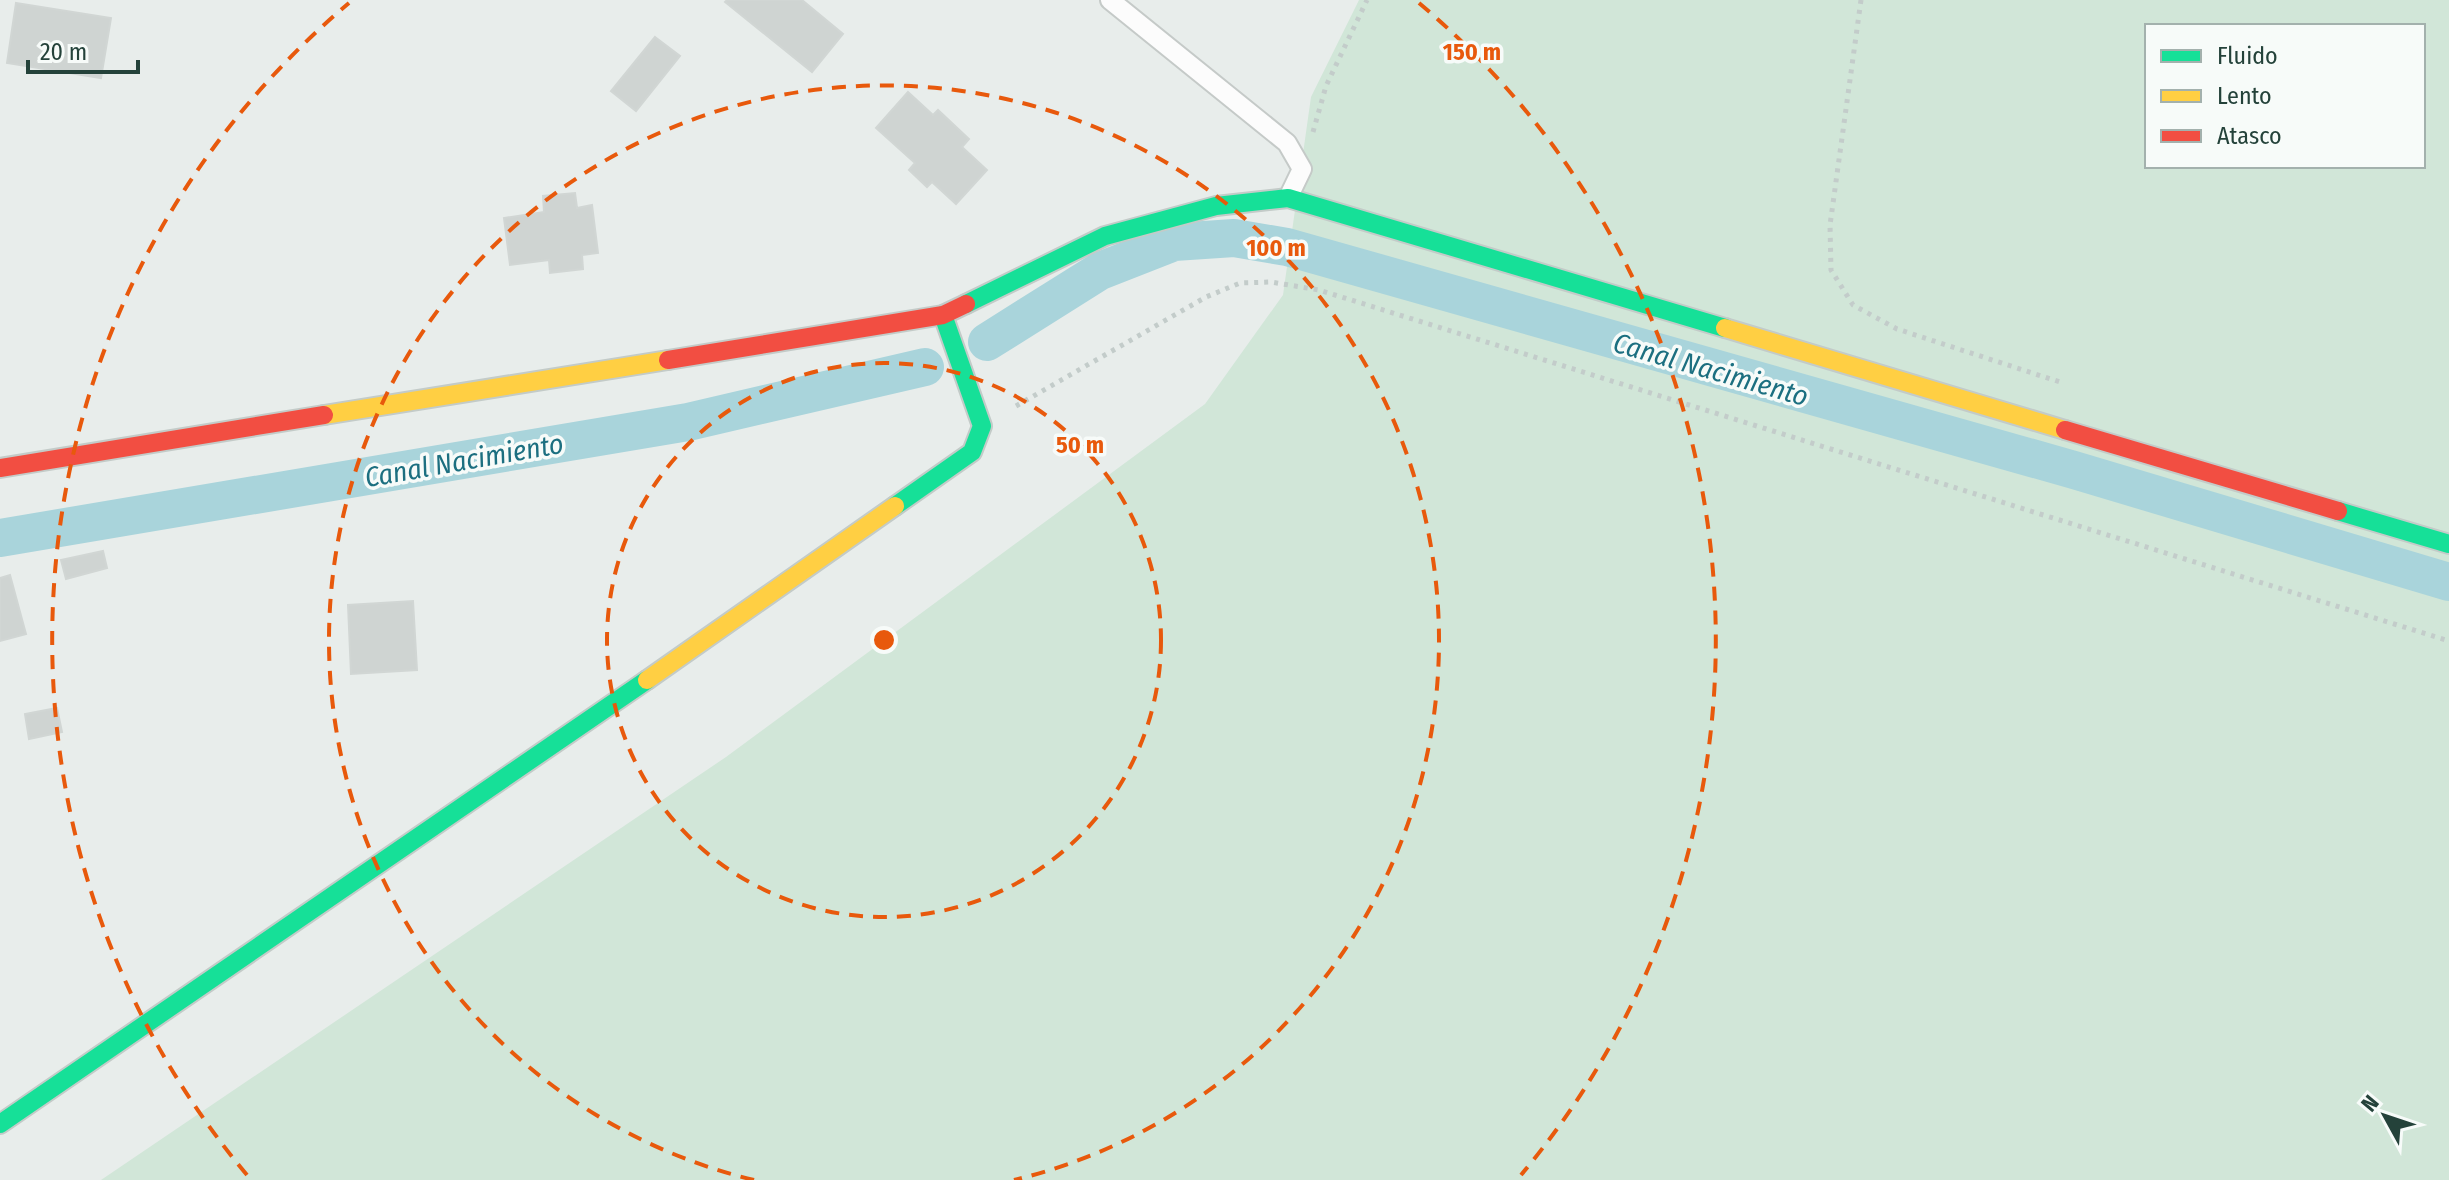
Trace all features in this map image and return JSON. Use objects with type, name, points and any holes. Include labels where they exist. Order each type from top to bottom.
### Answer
[{"type":"street","points":[[0,468],[943,315],[1105,236],[1216,206],[1288,198],[2449,544]]},
{"type":"street","points":[[0,1124],[712,635],[972,452],[982,426],[943,315]]},
{"type":"lane","points":[[1110,0],[1287,143],[1302,169],[1288,198]]},
{"type":"path","points":[[1302,169],[1326,86],[1367,0]]},
{"type":"path","points":[[1861,0],[1830,225],[1831,270],[1853,305],[1897,329],[2061,383]]},
{"type":"path","points":[[982,426],[1206,297],[1240,283],[1271,282],[1335,295],[2449,641]]},
{"type":"green space","points":[[1359,0],[2449,0],[2449,1180],[101,1180],[726,757],[1205,404],[1283,295],[1311,97]]},
{"type":"building","points":[[802,0],[843,34],[812,72],[725,2]]},
{"type":"building","points":[[16,3],[111,18],[101,78],[7,63]]},
{"type":"building","points":[[655,37],[680,56],[636,111],[611,91]]},
{"type":"building","points":[[908,92],[933,115],[938,110],[969,139],[962,147],[987,170],[956,204],[932,182],[927,187],[909,170],[915,163],[876,128]]},
{"type":"building","points":[[575,193],[577,208],[592,205],[598,253],[582,255],[583,269],[550,273],[549,260],[510,265],[504,218],[544,212],[543,196]]},
{"type":"building","points":[[103,551],[107,568],[66,579],[61,560]]},
{"type":"building","points":[[10,575],[26,634],[0,641],[0,578]]},
{"type":"building","points":[[413,601],[417,670],[351,674],[348,605]]},
{"type":"building","points":[[57,708],[62,732],[29,739],[25,714]]},
{"type":"waterway","name":"Canal Nacimiento","points":[[987,342],[1100,271],[1174,242],[1234,238],[1287,247],[2074,470],[2449,582]]},
{"type":"waterway","name":"Canal Nacimiento","points":[[0,538],[688,422],[925,367]]},
{"type":"traffic: fast","points":[[966,304],[1105,236],[1216,206],[1288,198],[1725,328]]},
{"type":"traffic: fast","points":[[895,506],[972,452],[982,426],[943,315]]},
{"type":"traffic: fast","points":[[2338,511],[2449,544]]},
{"type":"traffic: fast","points":[[0,1124],[647,680]]},
{"type":"traffic: slow","points":[[1725,328],[2065,430]]},
{"type":"traffic: slow","points":[[324,415],[668,360]]},
{"type":"traffic: slow","points":[[647,680],[895,506]]},
{"type":"traffic: jam","points":[[668,360],[943,315],[966,304]]},
{"type":"traffic: jam","points":[[0,468],[324,415]]},
{"type":"traffic: jam","points":[[2065,430],[2338,511]]}]
